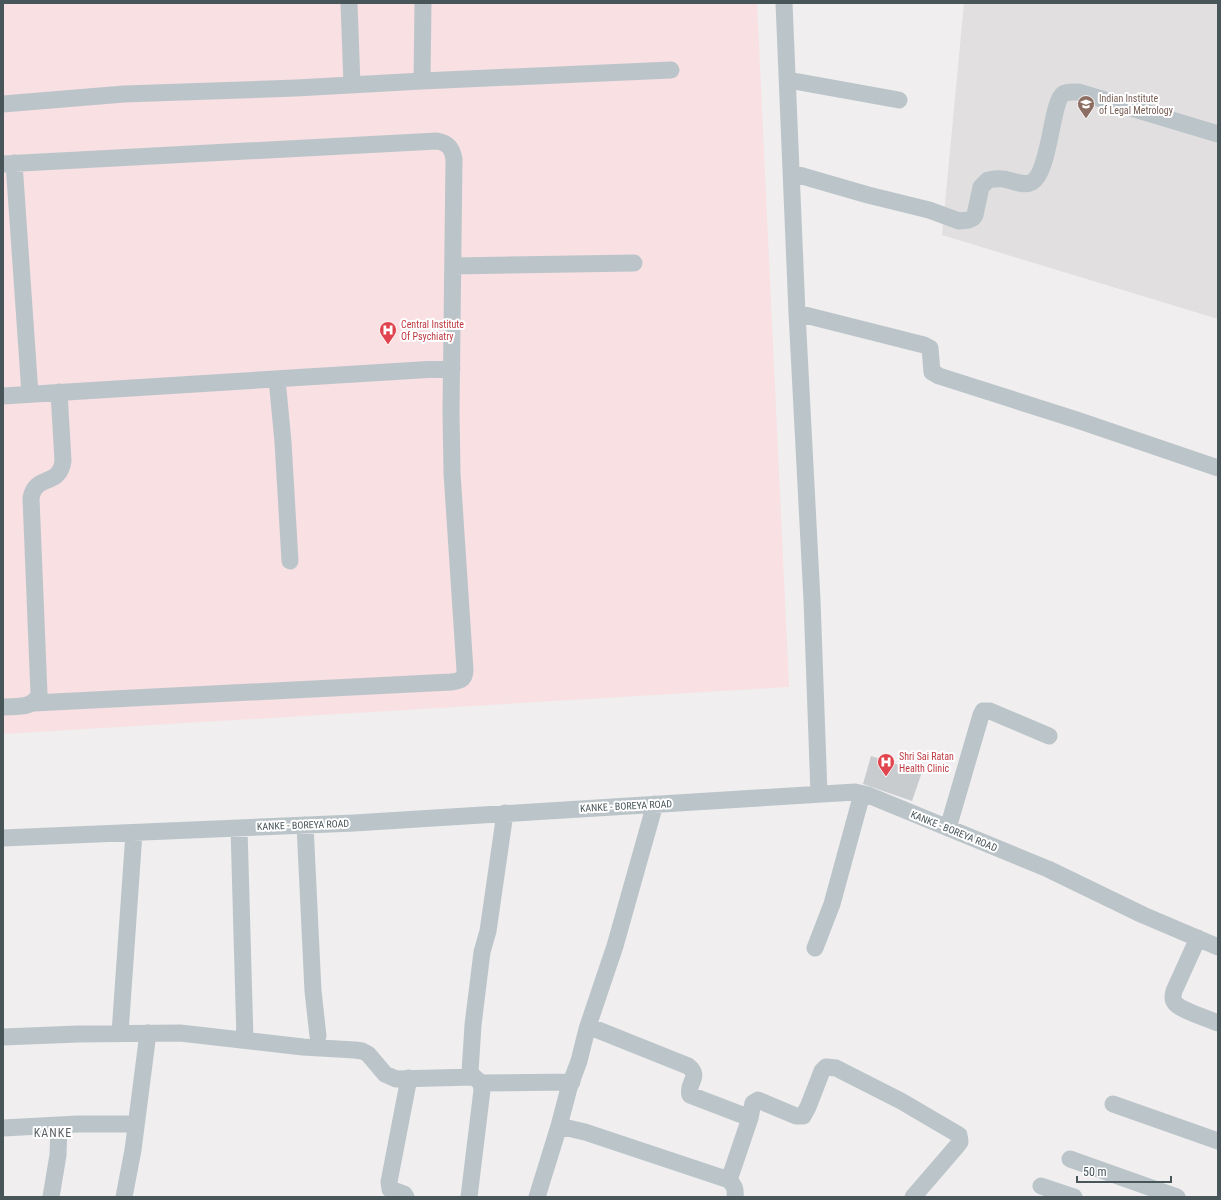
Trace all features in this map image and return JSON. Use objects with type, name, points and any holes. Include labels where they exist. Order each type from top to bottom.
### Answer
[{"type":"street","points":[[349,3],[352,85]]},
{"type":"street","points":[[422,80],[423,3]]},
{"type":"street","points":[[784,3],[797,313],[812,600],[819,794]]},
{"type":"street","points":[[3,104],[124,94],[671,70]]},
{"type":"street","points":[[788,80],[899,100]]},
{"type":"street","points":[[792,173],[868,195],[929,210],[959,221],[964,221],[973,218],[981,187],[983,183],[988,180],[1003,179],[1025,184],[1036,179],[1040,172],[1051,134],[1059,99],[1064,94],[1078,92],[1218,134]]},
{"type":"street","points":[[3,707],[24,706],[34,703],[451,682],[460,681],[463,679],[465,670],[463,622],[452,473],[453,151],[444,143],[437,142],[289,148],[206,154],[8,163],[30,394]]},
{"type":"street","points":[[453,266],[634,263]]},
{"type":"street","points":[[797,313],[924,344],[930,348],[932,372],[939,376],[1077,420],[1218,468]]},
{"type":"street","points":[[3,396],[452,368]]},
{"type":"street","points":[[277,379],[284,442],[290,561]]},
{"type":"street","points":[[34,703],[39,694],[31,498],[34,488],[56,476],[60,473],[62,468],[63,461],[59,392]]},
{"type":"street","points":[[948,828],[983,712],[990,711],[1049,736]]},
{"type":"street","name":"KANKE - BOREYA ROAD","points":[[3,838],[305,825],[855,792],[1048,869],[1143,915],[1218,946]]},
{"type":"street","points":[[815,948],[832,904],[862,794]]},
{"type":"street","points":[[537,1197],[579,1061],[588,1026],[615,946],[655,804]]},
{"type":"street","points":[[469,1197],[481,1098],[477,1080],[470,1072],[470,1068],[482,952],[488,931],[505,813]]},
{"type":"street","points":[[305,825],[313,992],[318,1036]]},
{"type":"street","points":[[239,828],[245,1040]]},
{"type":"street","points":[[120,1033],[134,832]]},
{"type":"street","points":[[1198,938],[1174,991],[1173,998],[1176,1004],[1182,1008],[1218,1023]]},
{"type":"street","points":[[588,1026],[688,1066],[694,1073],[689,1092],[690,1096],[750,1118]]},
{"type":"street","points":[[3,1037],[120,1033],[180,1033],[303,1047],[362,1051],[373,1059],[385,1074],[396,1079],[409,1078],[572,1082]]},
{"type":"street","points":[[124,1197],[136,1124],[148,1033]]},
{"type":"street","points":[[729,1180],[750,1118],[753,1103],[758,1100],[796,1116],[802,1116],[808,1107],[822,1070],[826,1067],[836,1068],[901,1101],[959,1135],[960,1142],[913,1197]]},
{"type":"street","points":[[406,1197],[404,1194],[387,1193],[409,1078]]},
{"type":"street","points":[[1113,1104],[1218,1141]]},
{"type":"street","points":[[3,1128],[59,1125],[136,1124]]},
{"type":"street","points":[[51,1197],[58,1162],[59,1125]]},
{"type":"street","points":[[559,1126],[585,1132],[729,1180],[735,1189],[735,1197]]},
{"type":"street","points":[[1070,1159],[1177,1197]]},
{"type":"street","points":[[1041,1186],[1074,1197]]},
{"type":"shaded area","name":"Central Institute Of Psychiatry","points":[[3,3],[757,3],[789,687],[3,734]]},
{"type":"shaded area","name":"Indian Institute of Legal Metrology","points":[[964,3],[1218,3],[1218,319],[942,235]]},
{"type":"building","points":[[871,756],[922,772],[912,801],[863,784]]},
{"type":"place","name":"Indian Institute of Legal Metrology","points":[[1086,119]]},
{"type":"place","name":"Central Institute Of Psychiatry","points":[[388,345]]},
{"type":"place","name":"Shri Sai Ratan Health Clinic","points":[[886,777]]},
{"type":"district","name":"KANKE","points":[[53,1133]]}]
